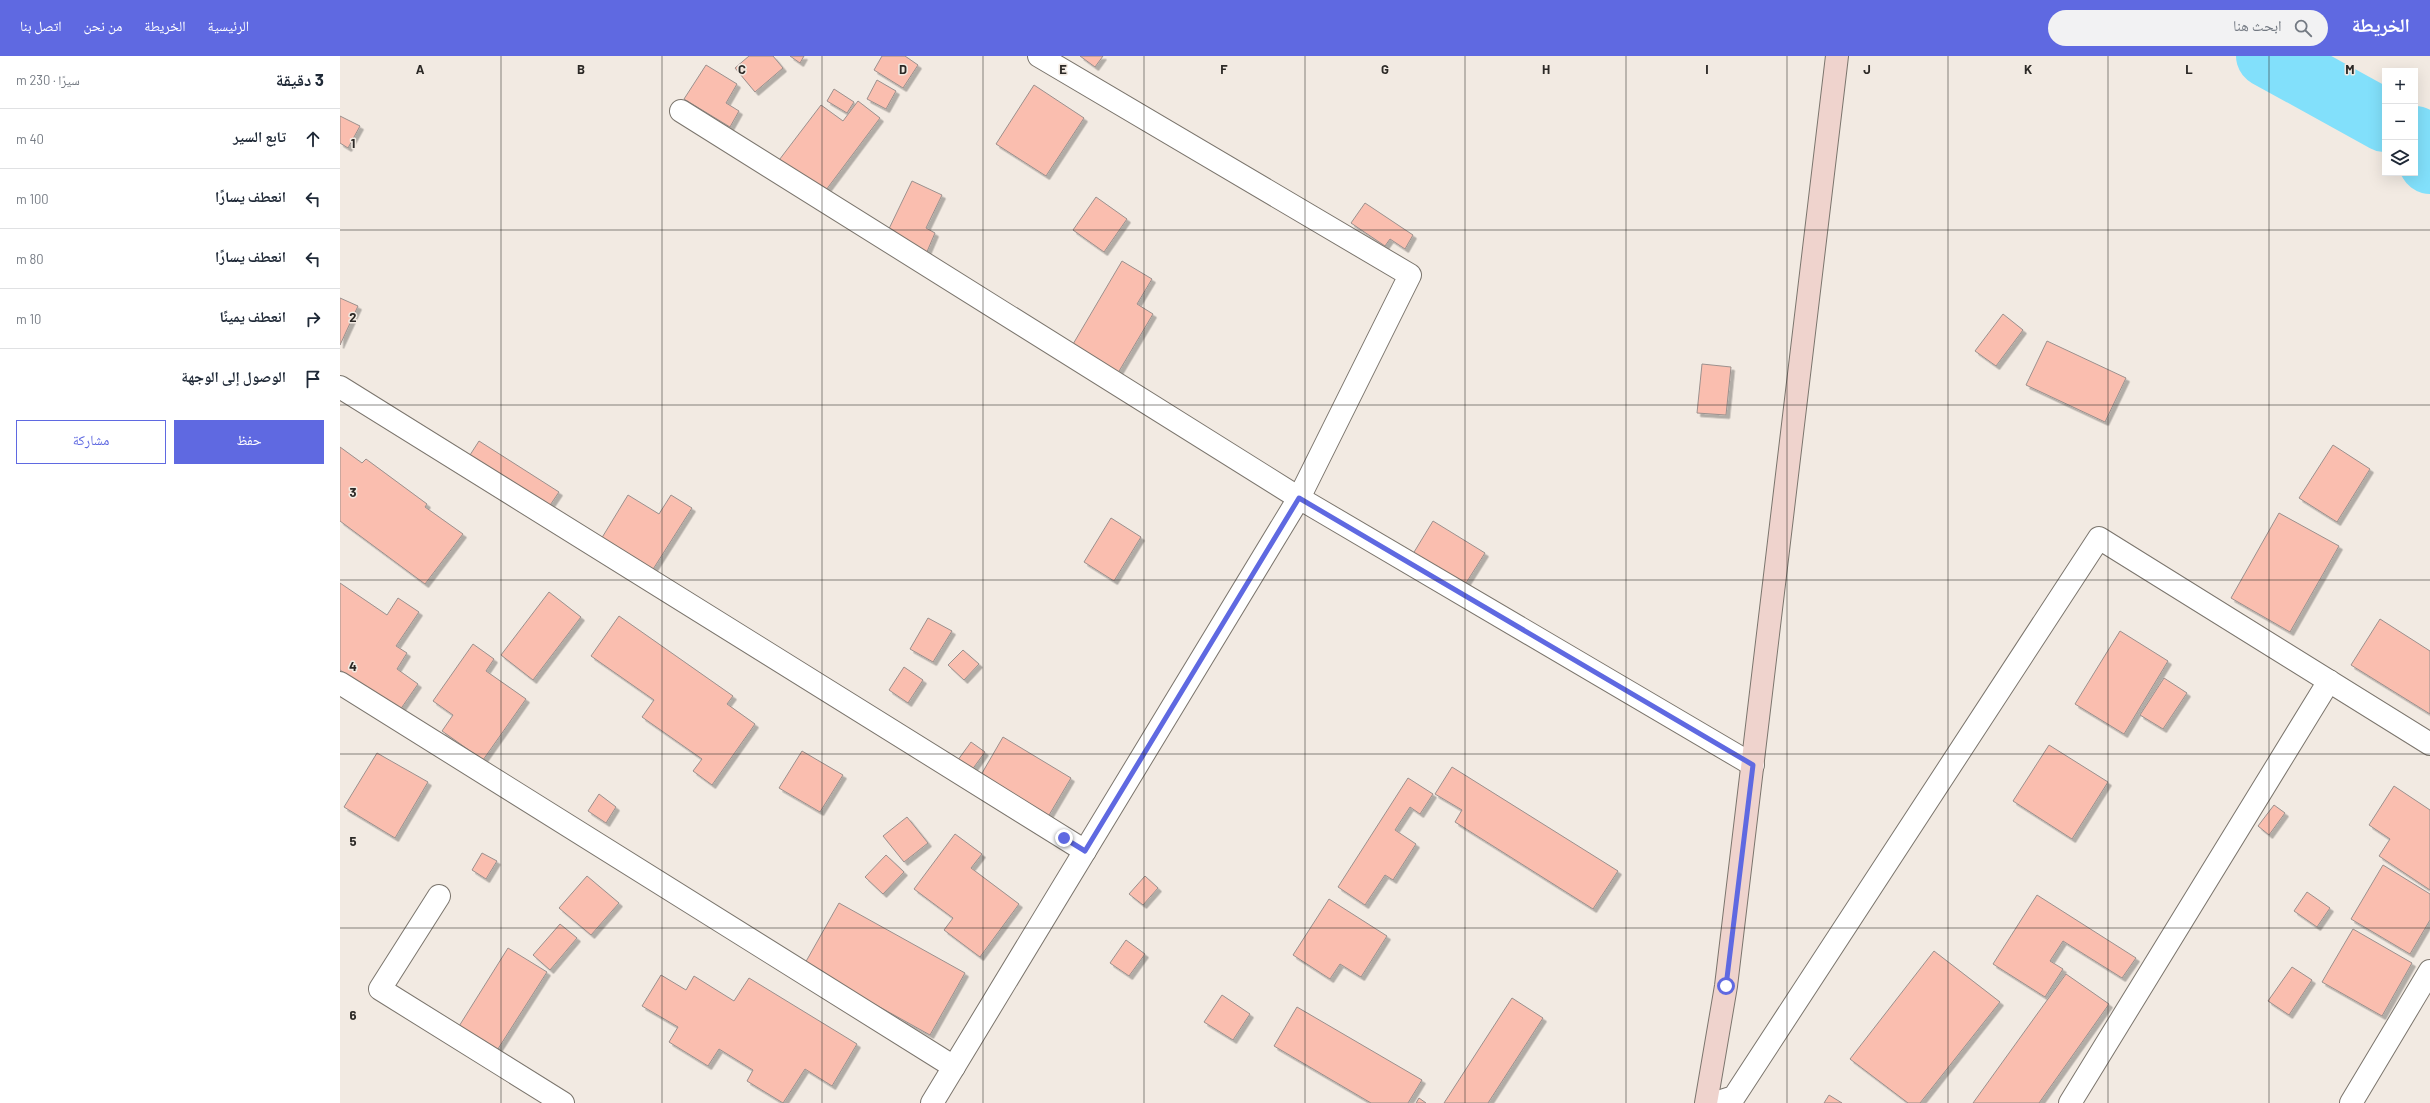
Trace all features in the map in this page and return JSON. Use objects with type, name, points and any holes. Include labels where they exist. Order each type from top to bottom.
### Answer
[{"type":"main road","points":[[1706,1103],[1726,986],[1837,56]]},
{"type":"street","points":[[932,1103],[1299,498],[1410,275],[1039,56]]},
{"type":"street","points":[[681,111],[1299,498],[1753,765]]},
{"type":"street","points":[[340,387],[1085,851]]},
{"type":"street","points":[[1731,1101],[2099,538],[2430,744]]},
{"type":"street","points":[[2070,1103],[2329,681]]},
{"type":"street","points":[[340,683],[954,1067]]},
{"type":"street","points":[[439,896],[380,989],[563,1103]]},
{"type":"street","points":[[2351,1103],[2430,971]]},
{"type":"building","points":[[749,56],[773,56],[783,68],[755,92],[735,68]]},
{"type":"building","points":[[790,56],[804,56],[800,63]]},
{"type":"building","points":[[882,56],[905,56],[918,65],[903,88],[874,70]]},
{"type":"building","points":[[1080,56],[1103,56],[1095,67]]},
{"type":"building","points":[[706,65],[737,84],[726,103],[739,111],[730,127],[684,99]]},
{"type":"building","points":[[877,80],[896,91],[886,109],[867,99]]},
{"type":"building","points":[[1034,85],[1084,118],[1046,176],[996,144]]},
{"type":"building","points":[[834,89],[854,102],[847,113],[827,101]]},
{"type":"building","points":[[858,101],[880,118],[814,206],[770,172],[821,105],[843,121]]},
{"type":"building","points":[[340,116],[360,126],[348,148],[340,143]]},
{"type":"building","points":[[912,181],[942,195],[926,228],[935,233],[926,254],[886,235]]},
{"type":"building","points":[[1096,197],[1127,219],[1104,252],[1073,230]]},
{"type":"building","points":[[1365,203],[1413,235],[1405,249],[1390,239],[1385,246],[1351,223]]},
{"type":"building","points":[[1122,261],[1152,279],[1137,304],[1153,314],[1112,383],[1066,356]]},
{"type":"building","points":[[340,298],[358,306],[340,345]]},
{"type":"building","points":[[2003,314],[2023,330],[1996,366],[1975,351]]},
{"type":"building","points":[[2047,341],[2126,378],[2105,422],[2026,385]]},
{"type":"building","points":[[1702,364],[1731,367],[1726,415],[1697,413]]},
{"type":"building","points":[[479,441],[559,492],[540,520],[461,469]]},
{"type":"building","points":[[2333,445],[2370,469],[2337,522],[2299,498]]},
{"type":"building","points":[[340,447],[362,463],[366,459],[427,504],[425,507],[463,534],[425,584],[340,521]]},
{"type":"building","points":[[628,495],[659,514],[671,495],[692,508],[643,585],[592,554]]},
{"type":"building","points":[[2279,513],[2339,546],[2290,632],[2231,598]]},
{"type":"building","points":[[1111,518],[1141,537],[1114,581],[1084,562]]},
{"type":"building","points":[[1433,521],[1485,553],[1459,594],[1408,562]]},
{"type":"building","points":[[340,583],[387,615],[398,598],[419,612],[396,646],[407,653],[397,669],[418,684],[400,710],[340,670]]},
{"type":"building","points":[[549,592],[581,617],[533,680],[501,655]]},
{"type":"building","points":[[619,616],[733,696],[727,704],[755,724],[712,785],[693,771],[702,759],[642,717],[654,700],[591,656]]},
{"type":"building","points":[[928,618],[952,631],[933,662],[910,649]]},
{"type":"building","points":[[2380,619],[2430,651],[2430,714],[2351,665]]},
{"type":"building","points":[[2120,631],[2168,661],[2124,734],[2075,704]]},
{"type":"building","points":[[473,644],[494,659],[486,671],[526,699],[483,760],[442,731],[453,715],[433,701]]},
{"type":"building","points":[[963,650],[979,664],[964,680],[948,665]]},
{"type":"building","points":[[904,667],[923,680],[908,703],[889,690]]},
{"type":"building","points":[[2164,678],[2187,693],[2163,729],[2140,715]]},
{"type":"building","points":[[1003,737],[1071,778],[1042,827],[974,787]]},
{"type":"building","points":[[971,742],[985,752],[961,785],[947,775]]},
{"type":"building","points":[[2049,745],[2108,782],[2072,839],[2013,801]]},
{"type":"building","points":[[802,751],[843,775],[820,812],[779,788]]},
{"type":"building","points":[[377,753],[428,782],[395,838],[344,807]]},
{"type":"building","points":[[1452,767],[1618,871],[1593,909],[1455,822],[1462,810],[1435,794]]},
{"type":"building","points":[[1408,778],[1433,794],[1420,814],[1410,807],[1395,830],[1416,844],[1393,880],[1385,875],[1365,905],[1338,887]]},
{"type":"building","points":[[2394,786],[2430,810],[2430,890],[2379,856],[2390,839],[2369,825]]},
{"type":"building","points":[[599,794],[616,807],[606,823],[588,811]]},
{"type":"building","points":[[2274,805],[2285,813],[2269,835],[2258,826]]},
{"type":"building","points":[[907,817],[928,843],[904,862],[883,836]]},
{"type":"building","points":[[955,834],[982,854],[971,868],[1019,904],[980,957],[944,930],[953,918],[914,889]]},
{"type":"building","points":[[482,853],[497,861],[486,879],[472,870]]},
{"type":"building","points":[[886,855],[904,872],[883,894],[865,877]]},
{"type":"building","points":[[2383,865],[2430,894],[2430,920],[2410,954],[2351,919]]},
{"type":"building","points":[[587,876],[619,903],[591,935],[559,908]]},
{"type":"building","points":[[1145,876],[1158,888],[1143,905],[1129,894]]},
{"type":"building","points":[[2307,892],[2330,908],[2317,927],[2294,911]]},
{"type":"building","points":[[2037,895],[2136,958],[2122,978],[2063,941],[2050,961],[2063,969],[2045,997],[1993,964]]},
{"type":"building","points":[[1329,899],[1387,936],[1361,977],[1340,964],[1330,979],[1293,955]]},
{"type":"building","points":[[839,903],[965,973],[930,1035],[804,965]]},
{"type":"building","points":[[560,924],[577,938],[550,970],[533,955]]},
{"type":"building","points":[[2353,929],[2412,963],[2382,1016],[2322,982]]},
{"type":"building","points":[[1126,940],[1145,954],[1129,976],[1110,963]]},
{"type":"building","points":[[508,948],[547,972],[489,1063],[451,1039]]},
{"type":"building","points":[[1934,951],[2000,1002],[1920,1103],[1908,1103],[1850,1059]]},
{"type":"building","points":[[2292,967],[2312,980],[2289,1015],[2268,1001]]},
{"type":"building","points":[[2066,974],[2109,1004],[2039,1103],[1973,1103]]},
{"type":"building","points":[[661,975],[686,990],[694,976],[734,1001],[749,978],[857,1044],[832,1086],[805,1069],[783,1103],[747,1081],[753,1070],[719,1049],[708,1066],[669,1042],[678,1027],[642,1006]]},
{"type":"building","points":[[1222,995],[1250,1014],[1233,1040],[1204,1022]]},
{"type":"building","points":[[1512,998],[1543,1018],[1488,1103],[1444,1103]]},
{"type":"building","points":[[1297,1007],[1422,1080],[1408,1103],[1371,1103],[1274,1046]]},
{"type":"building","points":[[1829,1095],[1842,1103],[1824,1103]]},
{"type":"building","points":[[1419,1098],[1426,1103],[1416,1103]]},
{"type":"waterway","points":[[2267,56],[2382,119]]},
{"type":"waterway","points":[[2417,140],[2430,163]]},
{"type":"route","points":[[1064,838],[1085,851],[1299,498],[1753,765],[1726,986]]}]
